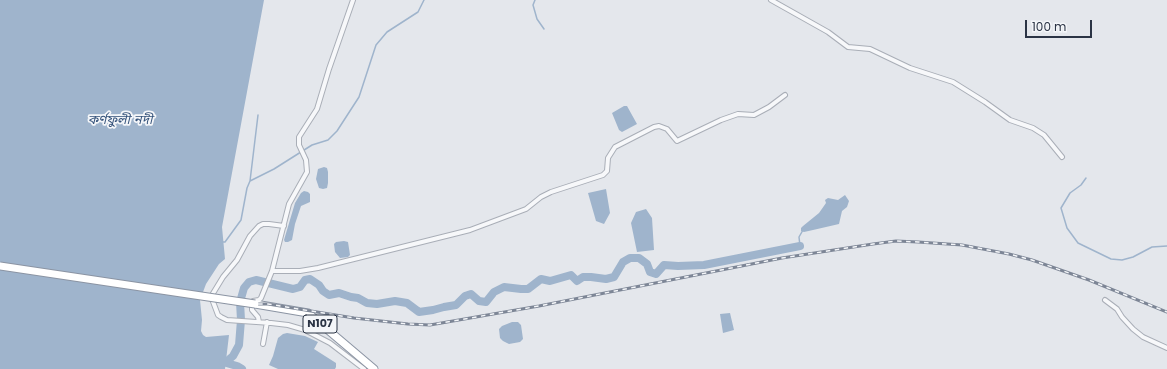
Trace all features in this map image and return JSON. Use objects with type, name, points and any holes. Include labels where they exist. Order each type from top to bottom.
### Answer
[{"type":"highway","name":"N107","points":[[0,266],[308,313],[374,369]]},
{"type":"street","points":[[258,322],[257,316],[252,310],[252,305],[254,301],[261,298],[266,289],[292,198],[307,172],[306,160],[299,145],[299,137],[317,109],[353,0]]},
{"type":"street","points":[[771,0],[828,32],[848,46],[870,49],[910,68],[953,82],[1006,117],[1033,128],[1044,135],[1062,157]]},
{"type":"street","points":[[272,272],[300,271],[318,268],[470,230],[526,210],[541,197],[551,192],[603,175],[607,171],[608,158],[615,147],[654,127],[659,126],[667,129],[677,141],[720,120],[738,114],[754,115],[769,107],[785,95]]},
{"type":"street","points":[[284,226],[265,224],[259,226],[250,236],[237,260],[223,277],[212,295],[218,315],[224,319],[267,322],[295,327],[312,334],[339,350],[364,369]]},
{"type":"street","points":[[1105,300],[1117,309],[1133,329],[1143,337],[1167,348]]},
{"type":"street","points":[[263,344],[267,322]]},
{"type":"water","name":"কর্ণফুলী নদী","points":[[0,0],[264,0],[222,227],[225,259],[219,264],[206,284],[200,300],[202,320],[201,331],[203,335],[206,337],[229,335],[225,369],[0,369]]},
{"type":"water","points":[[624,106],[627,106],[637,124],[622,132],[619,130],[612,113]]},
{"type":"water","points":[[324,167],[327,168],[328,172],[328,183],[327,188],[323,189],[319,188],[316,179],[318,169]]},
{"type":"water","points":[[606,189],[610,213],[604,224],[596,221],[588,193]]},
{"type":"water","points":[[304,191],[310,194],[310,202],[301,206],[292,240],[285,242],[284,240],[295,203]]},
{"type":"water","points":[[845,195],[849,201],[847,207],[842,211],[839,224],[804,232],[801,231],[803,226],[819,213],[826,203],[825,200],[828,198],[838,200]]},
{"type":"water","points":[[646,209],[652,218],[654,250],[637,252],[631,223],[636,212]]},
{"type":"water","points":[[336,242],[348,242],[350,255],[348,257],[340,258],[335,252],[334,244]]},
{"type":"water","points":[[730,313],[734,330],[723,333],[720,314]]},
{"type":"water","points":[[512,322],[518,322],[521,325],[523,339],[520,342],[509,344],[500,338],[499,329],[502,326]]},
{"type":"water","points":[[287,333],[305,336],[318,342],[314,349],[336,363],[335,369],[278,369],[269,365],[278,338]]},
{"type":"waterway","points":[[223,242],[225,242],[241,220],[247,188],[250,181],[274,169],[312,145],[328,140],[337,131],[359,97],[376,45],[387,32],[418,12],[424,0]]},
{"type":"waterway","points":[[535,0],[533,5],[537,19],[544,29]]},
{"type":"waterway","points":[[250,181],[258,115]]},
{"type":"waterway","points":[[1086,178],[1081,185],[1070,193],[1061,208],[1067,228],[1078,243],[1111,259],[1122,260],[1133,257],[1152,247],[1167,246]]},
{"type":"waterway","points":[[800,246],[799,237],[803,230]]},
{"type":"waterway","points":[[226,362],[233,356],[239,345],[241,320],[240,302],[244,288],[249,282],[256,280],[293,289],[300,287],[305,280],[310,279],[319,285],[323,291],[329,295],[339,293],[358,298],[367,303],[377,304],[395,301],[407,303],[419,312],[456,305],[465,296],[471,294],[479,301],[486,302],[494,292],[504,287],[528,289],[541,279],[550,281],[571,275],[577,281],[583,277],[606,279],[614,277],[623,262],[630,258],[639,258],[647,264],[650,272],[656,274],[664,265],[704,265],[800,246]]},
{"type":"waterway","points":[[223,362],[242,369]]},
{"type":"railway","points":[[0,266],[255,304],[268,304],[354,318],[430,325],[539,306],[782,258],[896,241],[962,245],[1032,260],[1089,280],[1167,312]]}]
